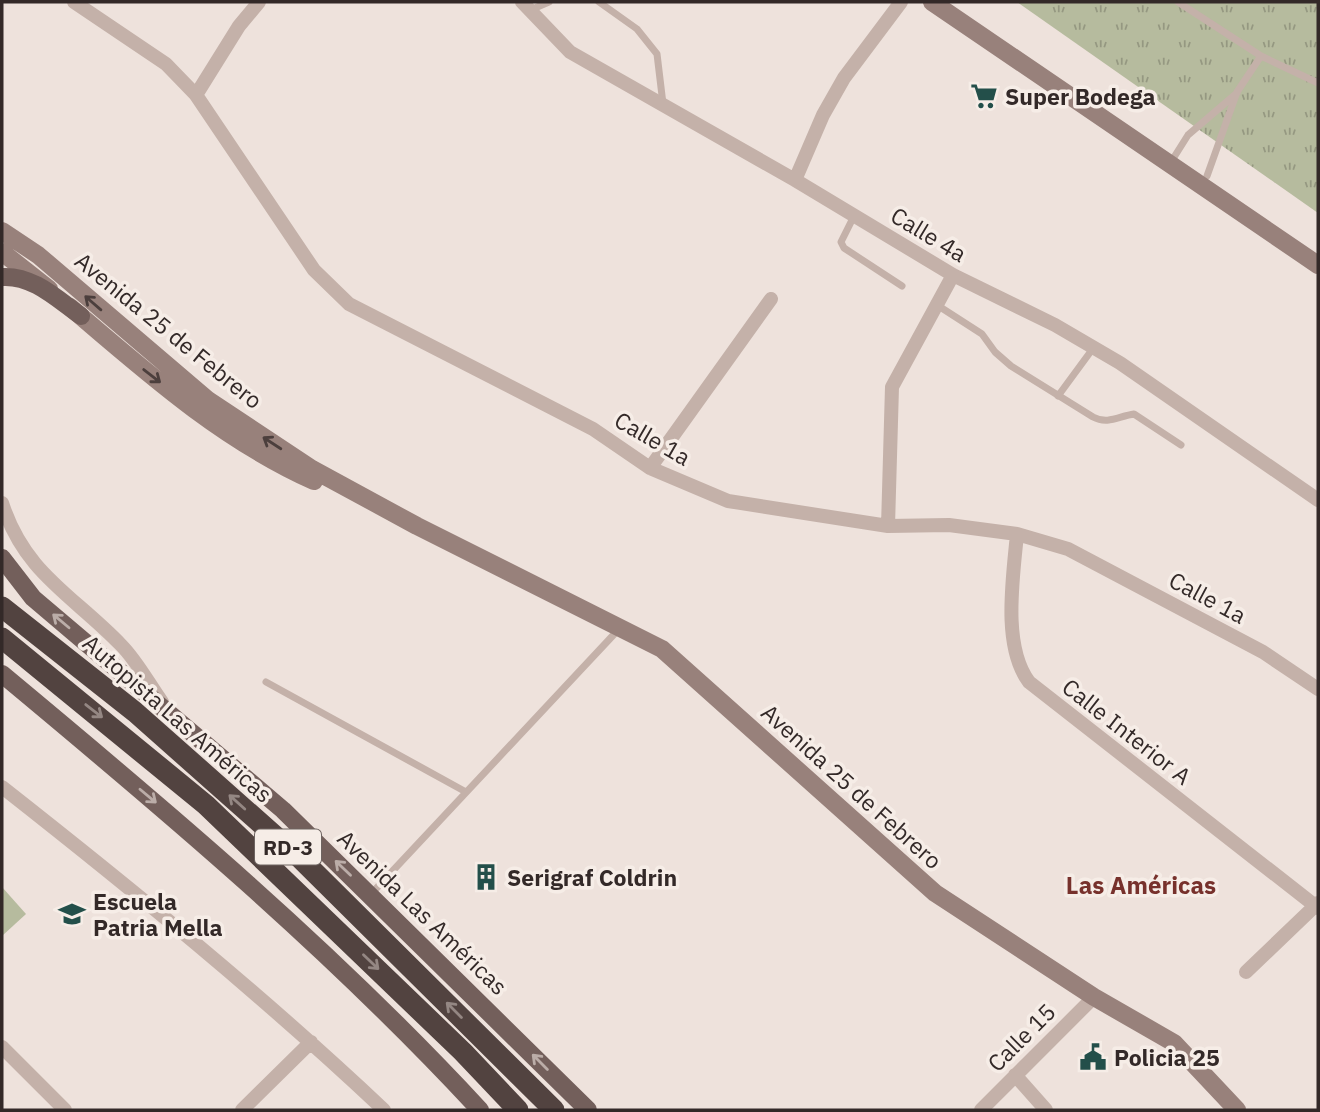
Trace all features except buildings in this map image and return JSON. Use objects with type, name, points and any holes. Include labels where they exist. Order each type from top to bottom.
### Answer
[{"type":"highway","points":[[2,591],[56,648]]},
{"type":"highway","name":"Autopista Las Américas","points":[[2,607],[135,712],[302,859],[554,1110]]},
{"type":"highway","name":"Autopista Las Américas","points":[[2,638],[206,805],[519,1110]]},
{"type":"main road","points":[[932,2],[1318,265]]},
{"type":"main road","name":"Avenida 25 de Febrero","points":[[2,231],[38,255],[208,400],[312,469],[417,526],[662,649],[935,893],[1094,997],[1174,1043],[1237,1110]]},
{"type":"main road","name":"Avenida 25 de Febrero","points":[[2,252],[209,421],[276,464],[417,526]]},
{"type":"main road","points":[[2,277],[15,276],[33,282],[81,316]]},
{"type":"main road","name":"Avenida Las Américas","points":[[2,558],[33,598],[164,706],[283,810],[588,1110]]},
{"type":"main road","points":[[2,674],[228,863],[480,1110]]},
{"type":"street","name":"Calle 1a","points":[[74,2],[85,6],[166,64],[197,95],[314,270],[349,304],[593,429],[650,468],[729,501],[887,526],[948,526],[1017,534],[1068,549],[1263,652],[1318,689]]},
{"type":"street","points":[[197,95],[239,26],[259,2]]},
{"type":"street","points":[[795,180],[823,115],[844,78],[901,2]]},
{"type":"street","name":"Calle 4a","points":[[525,7],[570,52],[795,180],[953,275],[1055,325],[1094,348],[1318,500]]},
{"type":"street","points":[[887,526],[892,387],[953,275]]},
{"type":"street","points":[[650,468],[771,299]]},
{"type":"street","points":[[2,503],[18,542],[41,573],[123,646],[164,706]]},
{"type":"street","name":"Calle Interior A","points":[[1017,534],[1011,598],[1020,670],[1029,682],[1317,905]]},
{"type":"street","points":[[2,787],[142,898],[311,1042],[384,1110]]},
{"type":"street","points":[[1246,972],[1317,905]]},
{"type":"street","name":"Calle 15","points":[[981,1110],[1094,997]]},
{"type":"street","points":[[242,1110],[311,1042]]},
{"type":"street","points":[[2,1047],[65,1110]]},
{"type":"street","points":[[1015,1075],[1046,1110]]},
{"type":"lane","points":[[525,7],[549,2]]},
{"type":"lane","points":[[599,2],[636,29],[657,54],[663,105]]},
{"type":"lane","points":[[1178,2],[1261,56],[1318,83]]},
{"type":"lane","points":[[1207,176],[1237,92],[1261,56]]},
{"type":"lane","points":[[1170,165],[1188,135],[1237,92]]},
{"type":"lane","points":[[854,216],[841,242],[844,248],[902,286]]},
{"type":"lane","points":[[937,305],[982,334],[995,352],[1011,366],[1101,421],[1134,414],[1181,444]]},
{"type":"lane","points":[[1058,396],[1094,348]]},
{"type":"lane","points":[[370,894],[620,628]]},
{"type":"lane","points":[[266,682],[466,792]]},
{"type":"green space","points":[[1017,2],[1318,2],[1318,213]]},
{"type":"green space","points":[[2,887],[26,914],[2,936]]},
{"type":"place","name":"Super Bodega","points":[[984,96]]},
{"type":"place","name":"Serigraf Coldrin","points":[[486,877]]},
{"type":"place","name":"Escuela Patria Mella","points":[[72,914]]},
{"type":"place","name":"Policia 25","points":[[1093,1057]]},
{"type":"district","name":"Las Américas","points":[[1141,885]]}]
